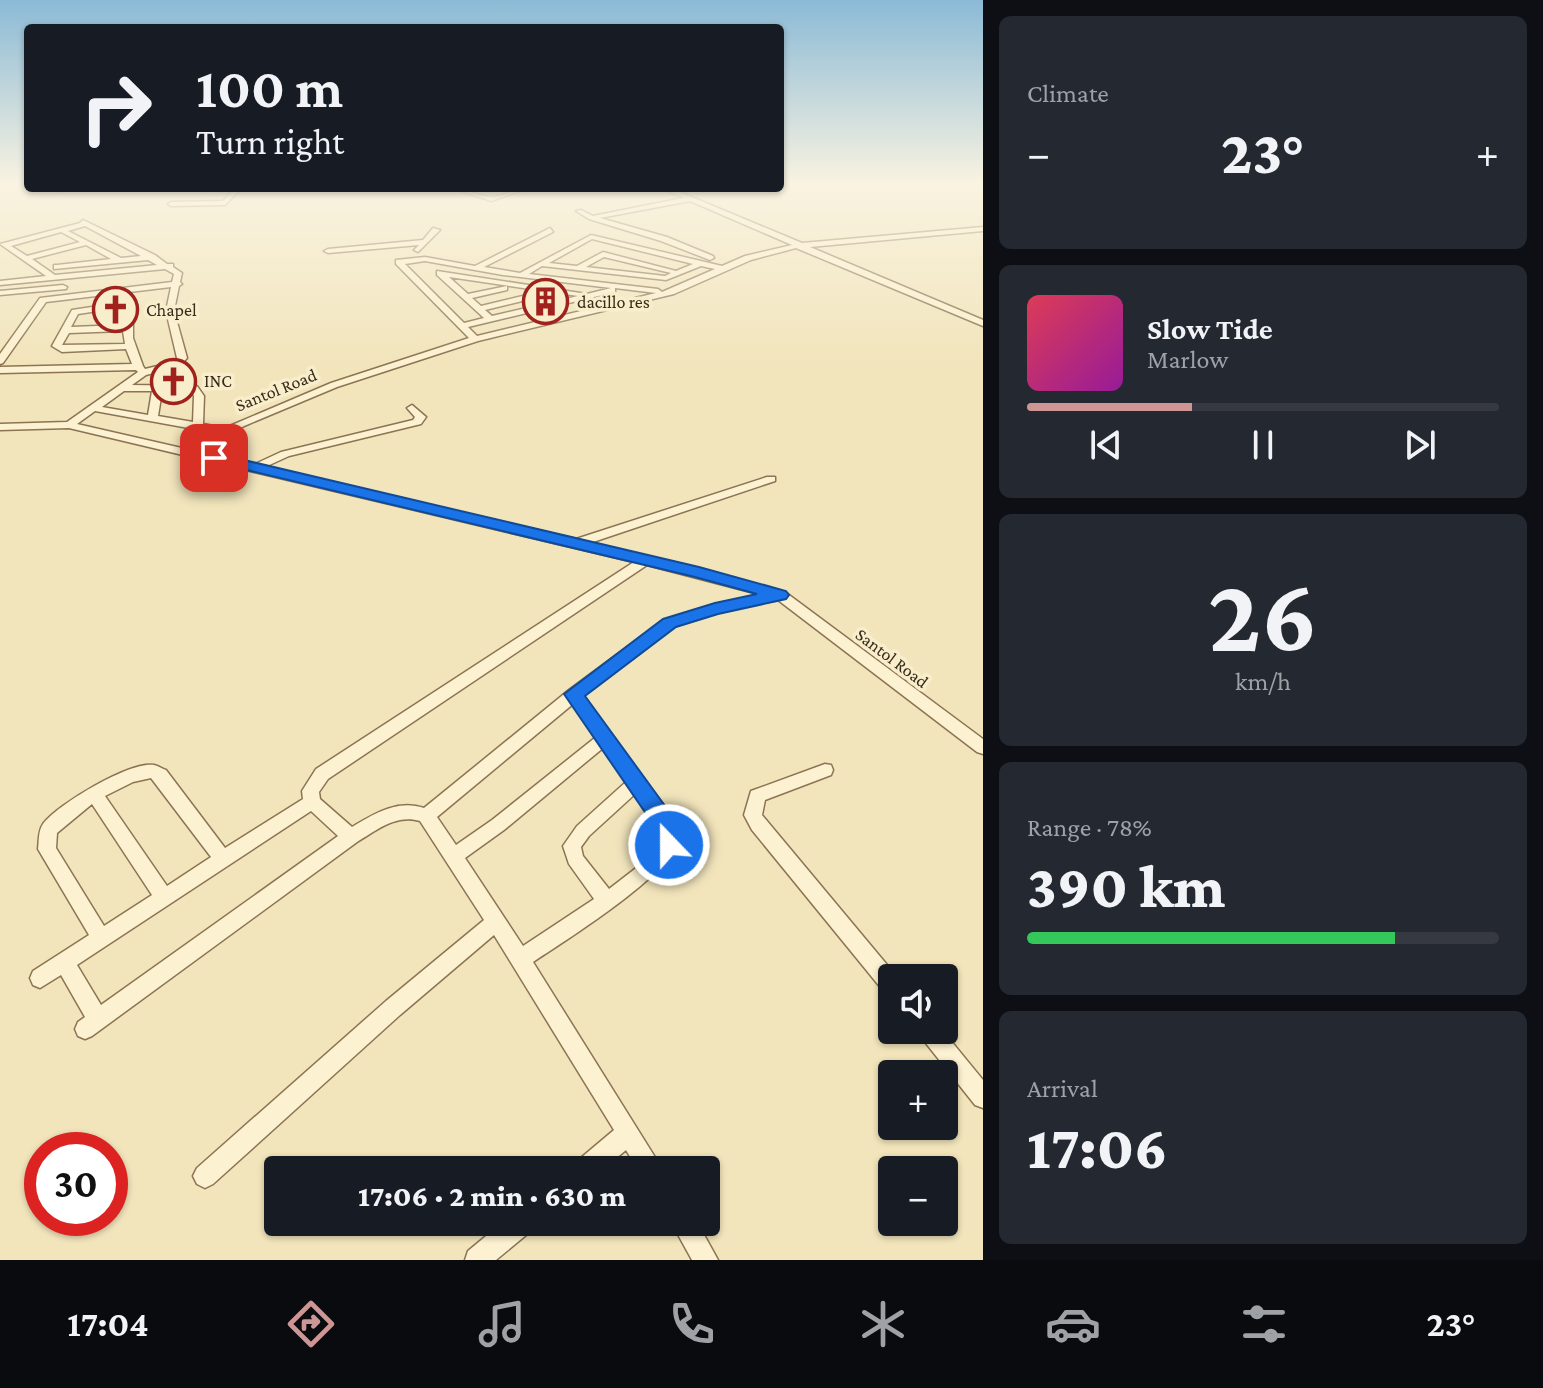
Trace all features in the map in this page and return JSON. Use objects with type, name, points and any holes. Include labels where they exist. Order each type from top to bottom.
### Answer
[{"type":"street","points":[[16,252],[52,243]]},
{"type":"street","points":[[28,258],[86,243],[121,261]]},
{"type":"street","points":[[124,243],[170,266],[179,279]]},
{"type":"street","points":[[328,251],[415,243]]},
{"type":"street","points":[[413,260],[424,243]]},
{"type":"street","points":[[475,269],[525,243]]},
{"type":"street","points":[[520,275],[580,243]]},
{"type":"street","points":[[614,243],[723,269]]},
{"type":"street","points":[[668,243],[734,264]]},
{"type":"street","points":[[789,243],[983,323]]},
{"type":"street","name":"Santol Road","points":[[189,452],[225,431],[309,394],[475,339],[671,292],[734,264],[796,246],[831,243]]},
{"type":"street","points":[[2,244],[57,277]]},
{"type":"street","points":[[55,251],[77,265]]},
{"type":"street","points":[[578,268],[603,254],[680,273]]},
{"type":"street","points":[[45,269],[153,257]]},
{"type":"street","points":[[425,259],[490,319]]},
{"type":"street","points":[[475,339],[399,262],[425,259],[475,269],[671,292]]},
{"type":"street","points":[[541,264],[660,278],[699,264]]},
{"type":"street","points":[[0,283],[170,266]]},
{"type":"street","points":[[442,274],[592,295]]},
{"type":"street","points":[[57,277],[58,287]]},
{"type":"street","points":[[0,293],[179,279]]},
{"type":"street","points":[[0,361],[43,300],[179,279]]},
{"type":"street","points":[[0,370],[140,370],[182,360],[170,311],[179,279]]},
{"type":"street","points":[[465,297],[513,286]]},
{"type":"street","points":[[461,326],[626,287]]},
{"type":"street","points":[[134,288],[128,304],[127,328],[140,370]]},
{"type":"street","points":[[478,309],[553,290]]},
{"type":"street","points":[[128,304],[77,311],[57,346],[59,349],[133,346]]},
{"type":"street","points":[[66,330],[127,328]]},
{"type":"street","points":[[69,425],[122,388],[140,370]]},
{"type":"street","points":[[153,418],[158,387]]},
{"type":"street","points":[[122,388],[195,389],[199,396],[198,425]]},
{"type":"street","points":[[93,408],[225,431]]},
{"type":"street","points":[[255,468],[279,455],[420,421],[421,417],[412,408]]},
{"type":"street","points":[[0,427],[69,425],[189,452]]},
{"type":"street","name":"Santol Road","points":[[189,452],[576,543],[780,595],[983,748]]},
{"type":"street","points":[[576,543],[771,479]]},
{"type":"street","points":[[351,837],[312,802],[310,791],[322,774],[646,560]]},
{"type":"street","points":[[426,816],[574,694],[669,623],[705,611],[780,595]]},
{"type":"street","points":[[520,959],[607,901],[661,856],[669,845],[670,837],[660,816],[574,694]]},
{"type":"street","points":[[454,856],[498,825],[605,738]]},
{"type":"street","points":[[825,770],[757,796],[753,815],[758,825],[878,969]]},
{"type":"street","points":[[100,936],[46,842],[49,830],[61,816],[139,773],[156,772],[223,859]]},
{"type":"street","points":[[607,901],[575,859],[572,846],[583,831],[636,783]]},
{"type":"street","points":[[95,795],[164,897]]},
{"type":"street","points":[[40,978],[100,936],[312,802]]},
{"type":"street","points":[[64,961],[91,1023],[351,837],[399,810],[412,810],[426,816],[454,856],[642,1156]]},
{"type":"street","points":[[205,1176],[393,1008],[496,922]]},
{"type":"street","points":[[939,1044],[983,1097]]},
{"type":"street","points":[[601,1156],[628,1133]]},
{"type":"street","points":[[477,1260],[505,1236]]},
{"type":"street","points":[[691,1236],[706,1260]]},
{"type":"place","name":"dacillo res","points":[[546,302]]},
{"type":"place","name":"Chapel","points":[[115,310]]},
{"type":"place","name":"INC","points":[[173,381]]},
{"type":"route","points":[[214,458],[699,572],[780,595],[715,608],[669,623],[574,694],[660,816],[670,837],[669,845]]}]
